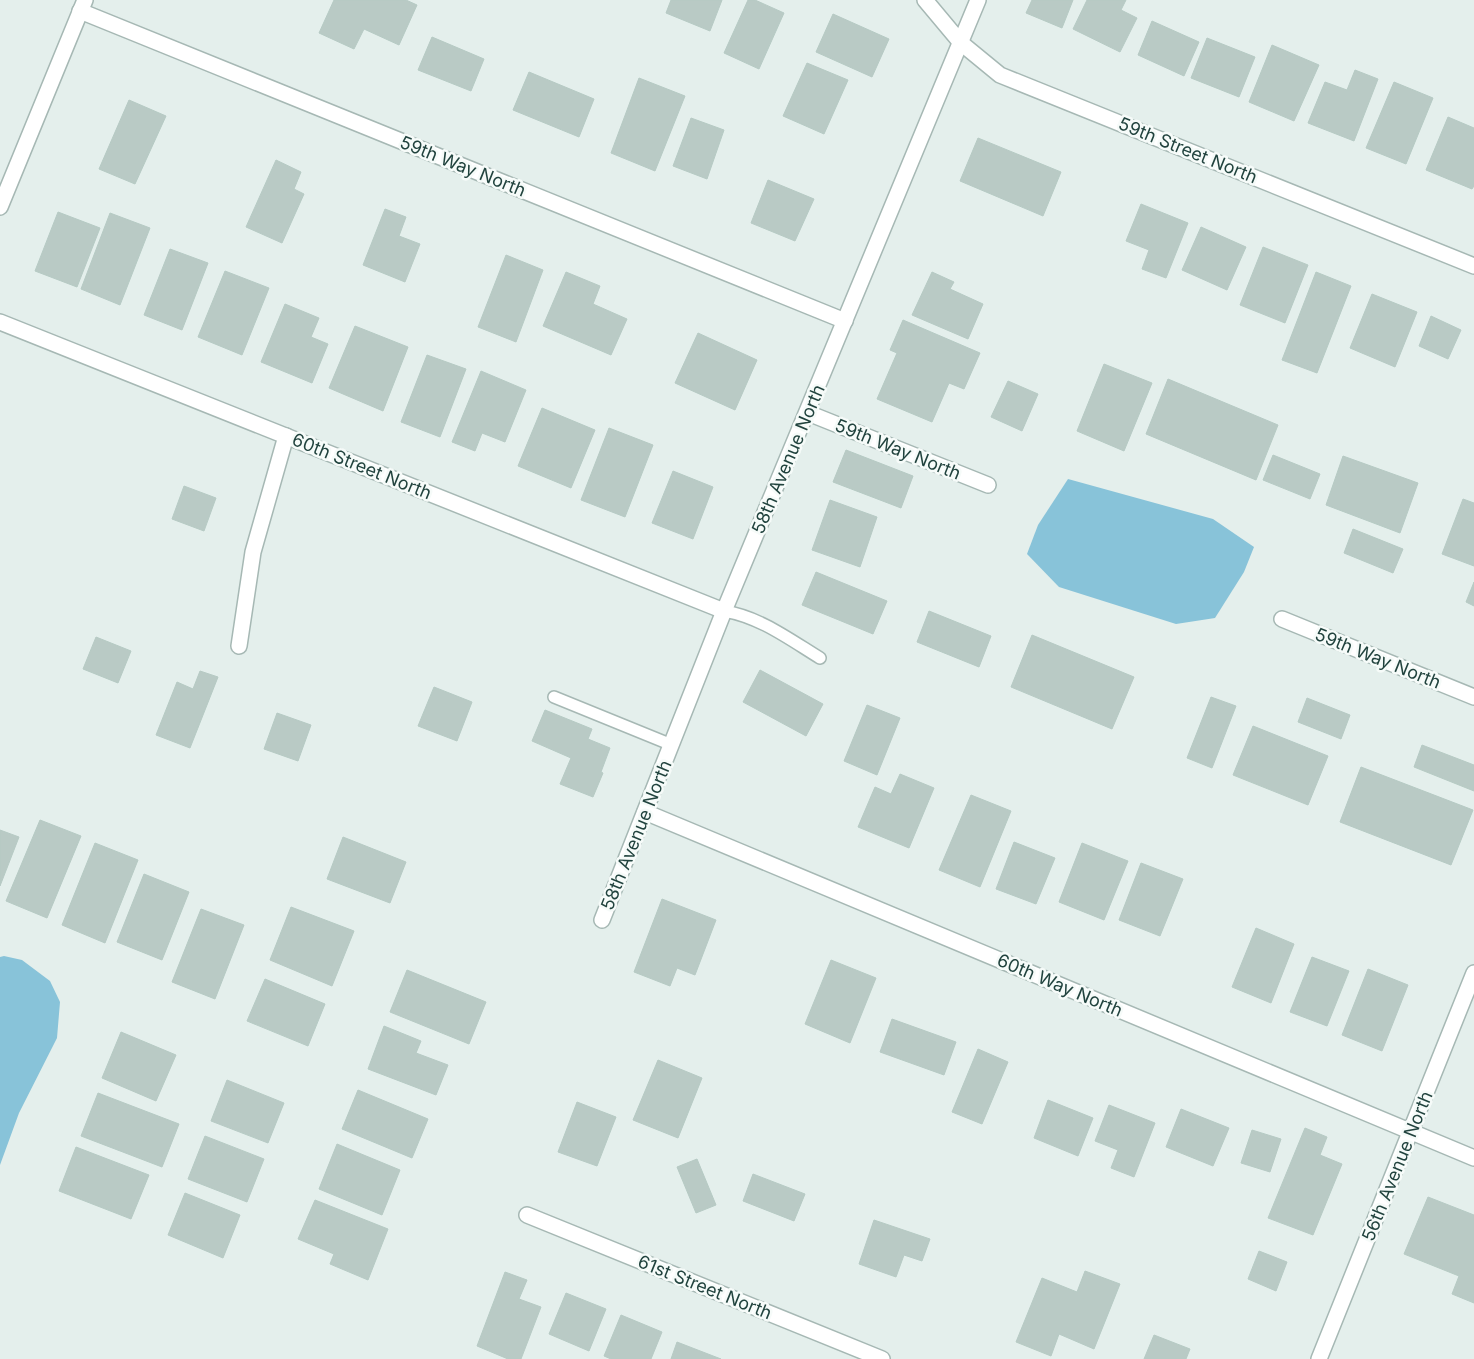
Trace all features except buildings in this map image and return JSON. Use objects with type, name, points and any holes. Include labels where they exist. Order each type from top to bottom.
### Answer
[{"type":"street","name":"59th Street North","points":[[925,0],[961,43],[1000,75],[1474,266]]},
{"type":"street","name":"58th Avenue North","points":[[602,920],[724,610],[808,413],[978,0]]},
{"type":"street","points":[[0,207],[82,6]]},
{"type":"street","name":"59th Way North","points":[[82,6],[845,321]]},
{"type":"street","name":"60th Street North","points":[[0,322],[724,610]]},
{"type":"street","name":"59th Way North","points":[[808,413],[988,485]]},
{"type":"street","points":[[239,646],[253,552],[286,436]]},
{"type":"street","name":"59th Way North","points":[[1282,619],[1474,697]]},
{"type":"street","name":"60th Way North","points":[[646,812],[1474,1158]]},
{"type":"street","name":"56th Avenue North","points":[[1320,1359],[1474,973]]},
{"type":"street","name":"61st Street North","points":[[527,1215],[882,1359]]},
{"type":"lane","points":[[724,610],[742,614],[771,628],[820,658]]},
{"type":"lane","points":[[554,697],[672,745]]},
{"type":"water","points":[[1068,479],[1213,519],[1254,547],[1244,572],[1215,618],[1176,624],[1059,587],[1027,554],[1038,525]]},
{"type":"water","points":[[4,956],[22,960],[50,981],[60,1002],[57,1038],[19,1113],[0,1165],[0,957]]}]
